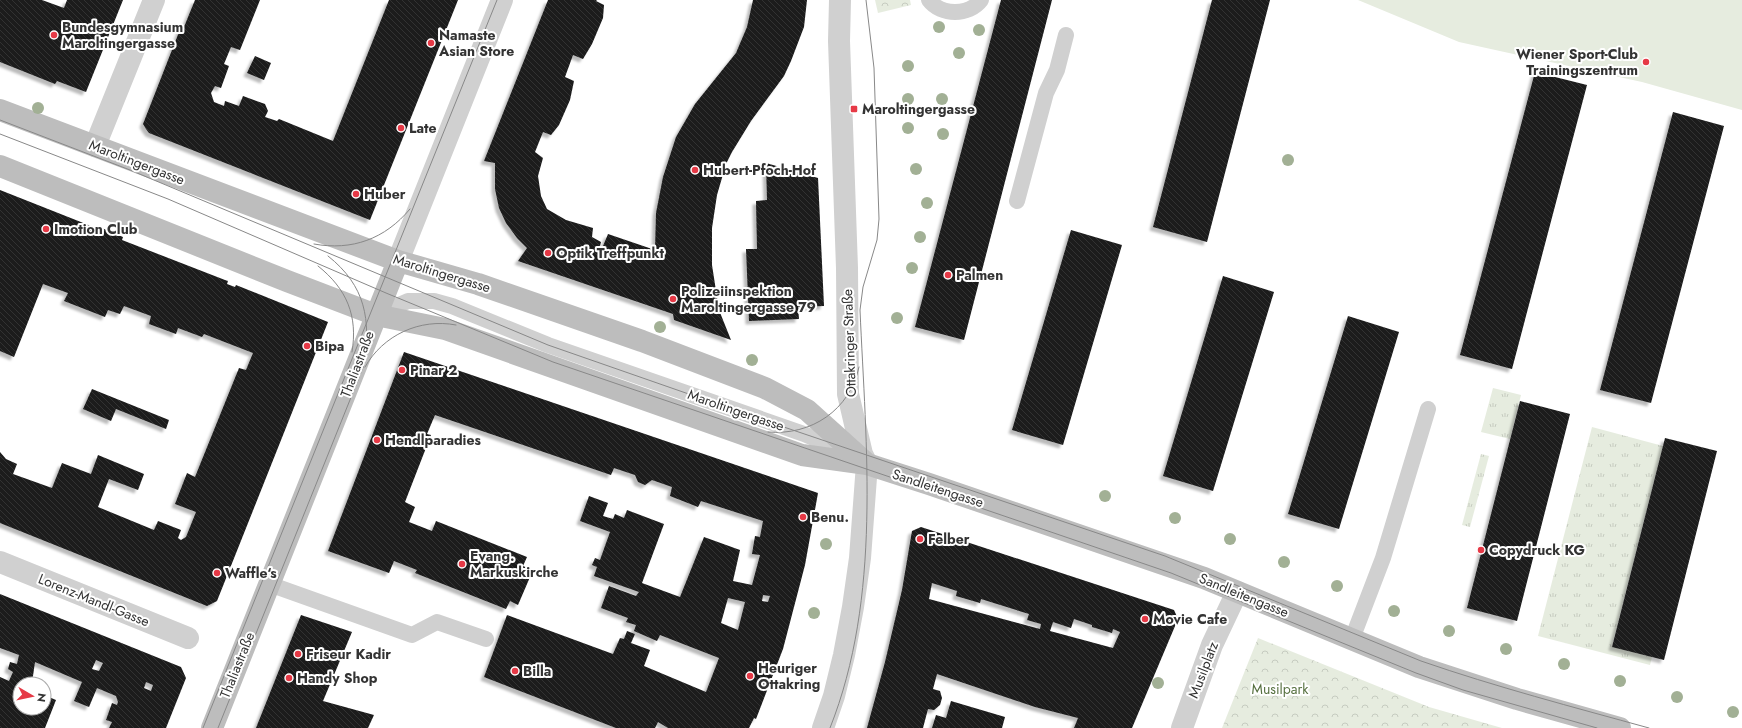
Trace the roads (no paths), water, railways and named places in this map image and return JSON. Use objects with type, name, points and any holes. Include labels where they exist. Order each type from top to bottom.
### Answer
[{"type":"main road","name":"Maroltingergasse","points":[[0,110],[398,261],[493,289],[642,341],[764,388],[807,410],[866,464]]},
{"type":"main road","name":"Maroltingergasse","points":[[0,166],[376,315],[445,329],[802,455],[866,464]]},
{"type":"main road","name":"Thaliastraße","points":[[212,728],[398,261]]},
{"type":"main road","name":"Sandleitengasse","points":[[866,464],[1204,578],[1419,667],[1473,686],[1620,728]]},
{"type":"street","points":[[95,146],[154,0]]},
{"type":"street","name":"Thaliastraße","points":[[398,261],[502,0]]},
{"type":"street","name":"Ottakringer Straße","points":[[823,728],[834,696],[844,655],[853,607],[860,558],[866,464],[862,454],[848,394],[847,268],[839,41],[840,0]]},
{"type":"street","name":"Lorenz-Mandl-Gasse","points":[[0,562],[188,638]]},
{"type":"street","name":"Musilplatz","points":[[1182,728],[1212,645],[1237,592]]},
{"type":"lane","points":[[929,0],[932,5],[939,9],[961,12],[970,10],[981,0]]},
{"type":"lane","points":[[1017,201],[1046,93],[1057,70],[1066,35]]},
{"type":"lane","points":[[1352,639],[1383,558],[1428,409]]},
{"type":"lane","points":[[269,584],[412,635],[437,622],[486,639]]},
{"type":"tram line","points":[[203,728],[497,0]]},
{"type":"tram line","points":[[830,728],[846,678],[857,627],[864,574],[867,521],[867,468],[860,310],[863,287],[877,240],[879,219],[874,68],[866,0]]},
{"type":"tram line","points":[[0,120],[130,170],[548,345],[772,423],[1165,556],[1421,661],[1506,688],[1649,728]]},
{"type":"tram line","points":[[0,134],[168,199],[386,293],[553,362],[1171,573],[1416,673],[1463,690],[1597,728]]},
{"type":"tram line","points":[[314,244],[342,246],[367,240],[390,228],[410,209]]},
{"type":"tram line","points":[[218,728],[364,365],[367,333],[363,305],[351,279],[341,267],[328,256]]},
{"type":"tram line","points":[[318,266],[336,284],[348,304],[352,315],[352,352]]},
{"type":"tram line","points":[[365,367],[382,346],[404,331],[429,324],[442,323],[456,325]]},
{"type":"tram line","points":[[768,432],[799,430],[813,425],[826,417],[838,408],[847,396],[859,367]]},
{"type":"place","name":"Bundesgymnasium Maroltingergasse","points":[[54,35]]},
{"type":"place","name":"Namaste Asian Store","points":[[431,43]]},
{"type":"place","name":"Wiener Sport-Club Trainingszentrum","points":[[1646,62]]},
{"type":"place","name":"Maroltingergasse","points":[[854,109]]},
{"type":"place","name":"Late","points":[[401,128]]},
{"type":"place","name":"Hubert-Pfoch-Hof","points":[[695,170]]},
{"type":"place","name":"Huber","points":[[356,194]]},
{"type":"place","name":"Imotion Club","points":[[46,229]]},
{"type":"place","name":"Optik Treffpunkt","points":[[548,253]]},
{"type":"place","name":"Palmen","points":[[948,275]]},
{"type":"place","name":"Polizeiinspektion Maroltingergasse 79","points":[[673,299]]},
{"type":"place","name":"Bipa","points":[[307,346]]},
{"type":"place","name":"Pinar 2","points":[[402,370]]},
{"type":"place","name":"Hendlparadies","points":[[377,440]]},
{"type":"place","name":"Benu.","points":[[803,517]]},
{"type":"place","name":"Felber","points":[[920,539]]},
{"type":"place","name":"Copydruck KG","points":[[1481,550]]},
{"type":"place","name":"Evang. Markuskirche","points":[[462,564]]},
{"type":"place","name":"Waffle‘s","points":[[217,573]]},
{"type":"place","name":"Movie Cafe","points":[[1145,619]]},
{"type":"place","name":"Friseur Kadir","points":[[298,654]]},
{"type":"place","name":"Billa","points":[[515,671]]},
{"type":"place","name":"Heuriger Ottakring","points":[[750,676]]},
{"type":"place","name":"Handy Shop","points":[[289,678]]},
{"type":"park label","name":"Musilpark","points":[[1280,689]]}]
